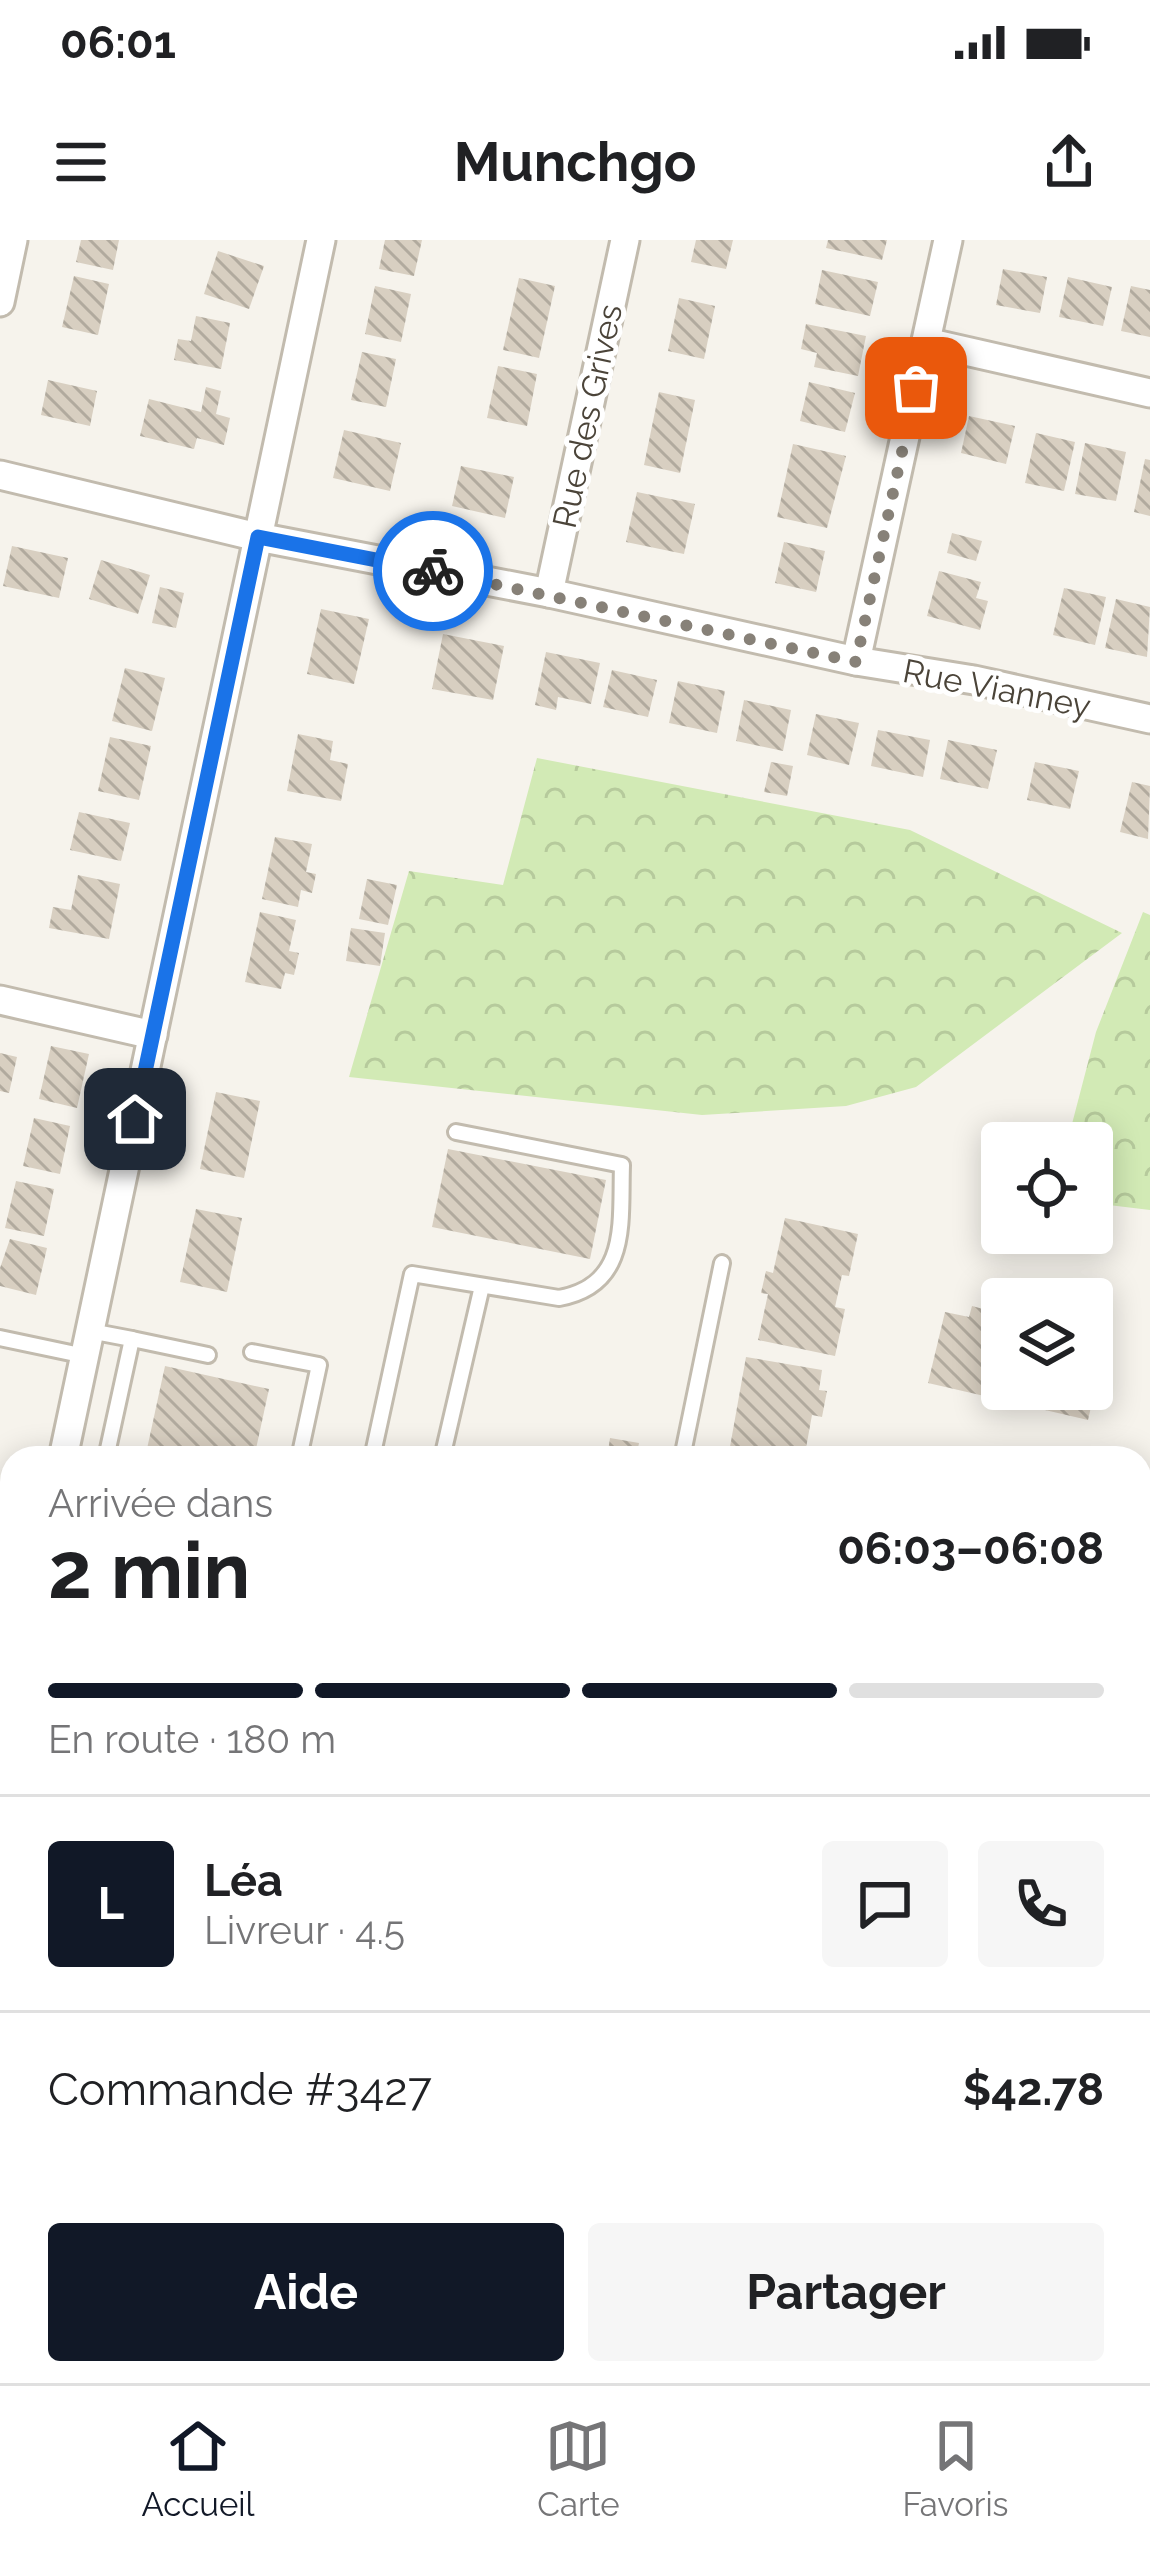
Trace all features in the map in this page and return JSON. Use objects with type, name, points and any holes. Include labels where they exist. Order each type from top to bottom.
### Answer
[{"type":"street","points":[[0,302],[13,240]]},
{"type":"street","points":[[66,1446],[320,240]]},
{"type":"street","name":"Rue des Grives","points":[[549,593],[626,240]]},
{"type":"street","points":[[856,662],[948,240]]},
{"type":"street","points":[[926,342],[1150,393]]},
{"type":"street","name":"Rue Vianney","points":[[0,475],[258,537],[1150,719]]},
{"type":"street","points":[[0,1000],[153,1035]]},
{"type":"lane","points":[[375,1446],[412,1274],[559,1298],[601,1279],[615,1254],[622,1165],[457,1132]]},
{"type":"lane","points":[[684,1446],[722,1263]]},
{"type":"lane","points":[[445,1446],[482,1286]]},
{"type":"lane","points":[[0,1338],[87,1343],[132,1339],[208,1355]]},
{"type":"lane","points":[[109,1446],[132,1339]]},
{"type":"lane","points":[[252,1352],[319,1365],[302,1446]]},
{"type":"green space","points":[[537,758],[910,830],[1122,933],[916,1087],[846,1106],[702,1115],[349,1077],[409,871],[503,885]]},
{"type":"green space","points":[[1143,912],[1150,915],[1150,1210],[1113,1206],[1113,1122],[1072,1122],[1096,1032]]},
{"type":"building","points":[[81,240],[119,240],[113,270],[76,262]]},
{"type":"building","points":[[385,240],[422,240],[414,276],[379,269]]},
{"type":"building","points":[[696,240],[733,240],[726,269],[691,262]]},
{"type":"building","points":[[828,240],[887,240],[882,260],[826,248]]},
{"type":"building","points":[[218,251],[264,266],[249,309],[204,294]]},
{"type":"building","points":[[1003,269],[1047,277],[1040,313],[996,305]]},
{"type":"building","points":[[822,270],[878,282],[870,316],[815,304]]},
{"type":"building","points":[[74,276],[109,284],[98,335],[62,327]]},
{"type":"building","points":[[1068,277],[1112,287],[1103,326],[1059,317]]},
{"type":"building","points":[[519,278],[555,286],[539,358],[503,350]]},
{"type":"building","points":[[375,286],[411,294],[401,342],[365,334]]},
{"type":"building","points":[[1131,286],[1150,290],[1150,337],[1121,331]]},
{"type":"building","points":[[679,298],[715,306],[704,359],[668,351]]},
{"type":"building","points":[[196,316],[230,323],[221,369],[174,360],[178,339],[191,341]]},
{"type":"building","points":[[806,324],[866,336],[858,376],[814,367],[817,353],[801,349]]},
{"type":"building","points":[[362,352],[396,359],[386,407],[351,400]]},
{"type":"building","points":[[498,366],[537,374],[527,426],[487,418]]},
{"type":"building","points":[[48,380],[97,391],[90,426],[41,415]]},
{"type":"building","points":[[809,382],[855,393],[845,432],[800,421]]},
{"type":"building","points":[[206,387],[221,391],[216,414],[230,418],[224,445],[197,438],[194,449],[140,436],[149,399],[201,412]]},
{"type":"building","points":[[659,392],[695,400],[680,473],[644,465]]},
{"type":"building","points":[[969,416],[1015,426],[1006,464],[961,453]]},
{"type":"building","points":[[344,430],[401,443],[390,491],[333,478]]},
{"type":"building","points":[[1036,433],[1075,442],[1064,491],[1025,483]]},
{"type":"building","points":[[1085,443],[1126,452],[1116,501],[1075,494]]},
{"type":"building","points":[[793,444],[846,456],[827,528],[777,517]]},
{"type":"building","points":[[1145,459],[1150,460],[1150,516],[1134,512]]},
{"type":"building","points":[[461,466],[514,477],[505,518],[452,506]]},
{"type":"building","points":[[637,492],[695,504],[684,554],[626,542]]},
{"type":"building","points":[[952,533],[982,541],[976,561],[947,553]]},
{"type":"building","points":[[784,542],[825,551],[816,592],[775,583]]},
{"type":"building","points":[[12,546],[68,558],[59,598],[3,586]]},
{"type":"building","points":[[101,560],[150,575],[138,614],[89,599]]},
{"type":"building","points":[[939,571],[981,582],[976,598],[988,601],[980,630],[927,616]]},
{"type":"building","points":[[160,587],[184,593],[176,628],[152,623]]},
{"type":"building","points":[[1064,588],[1106,597],[1095,645],[1053,635]]},
{"type":"building","points":[[1116,599],[1150,607],[1147,657],[1105,648]]},
{"type":"building","points":[[321,609],[369,619],[354,684],[307,674]]},
{"type":"building","points":[[443,634],[504,646],[493,700],[432,689]]},
{"type":"building","points":[[546,652],[600,663],[591,704],[558,697],[556,710],[535,705]]},
{"type":"building","points":[[125,668],[165,678],[152,731],[112,721]]},
{"type":"building","points":[[612,670],[657,680],[648,717],[603,707]]},
{"type":"building","points":[[678,681],[725,691],[717,733],[669,723]]},
{"type":"building","points":[[744,700],[791,710],[783,751],[736,741]]},
{"type":"building","points":[[816,714],[859,723],[849,765],[807,755]]},
{"type":"building","points":[[878,730],[930,740],[923,777],[871,766]]},
{"type":"building","points":[[298,734],[333,741],[330,760],[348,764],[341,801],[287,791]]},
{"type":"building","points":[[110,737],[151,746],[139,800],[98,791]]},
{"type":"building","points":[[948,740],[997,750],[988,789],[940,779]]},
{"type":"building","points":[[771,762],[793,766],[787,796],[764,792]]},
{"type":"building","points":[[1035,762],[1079,771],[1070,809],[1027,800]]},
{"type":"building","points":[[1132,782],[1150,786],[1148,839],[1120,832]]},
{"type":"building","points":[[79,812],[130,823],[121,861],[70,850]]},
{"type":"building","points":[[275,837],[312,844],[306,872],[316,874],[312,893],[301,890],[298,907],[262,899]]},
{"type":"building","points":[[78,875],[120,884],[109,939],[49,928],[53,907],[71,910]]},
{"type":"building","points":[[367,879],[397,885],[388,925],[359,919]]},
{"type":"building","points":[[260,912],[296,920],[289,951],[299,953],[294,975],[285,973],[281,989],[245,982]]},
{"type":"building","points":[[351,928],[385,933],[380,966],[346,961]]},
{"type":"building","points":[[51,1046],[89,1054],[77,1108],[39,1099]]},
{"type":"building","points":[[0,1053],[17,1057],[9,1093],[0,1091]]},
{"type":"building","points":[[216,1092],[260,1101],[244,1178],[200,1169]]},
{"type":"building","points":[[34,1118],[70,1126],[60,1174],[23,1166]]},
{"type":"building","points":[[448,1149],[606,1180],[590,1259],[432,1227]]},
{"type":"building","points":[[16,1181],[54,1189],[44,1236],[5,1228]]},
{"type":"building","points":[[196,1209],[242,1218],[227,1292],[180,1282]]},
{"type":"building","points":[[785,1218],[858,1234],[849,1276],[842,1275],[835,1307],[845,1309],[835,1356],[758,1340],[768,1294],[761,1293],[766,1271],[773,1273]]},
{"type":"building","points":[[10,1239],[47,1248],[36,1295],[0,1286],[0,1268]]},
{"type":"building","points":[[972,1306],[981,1308],[981,1395],[928,1383],[945,1312],[969,1317]]},
{"type":"building","points":[[746,1357],[822,1370],[819,1390],[827,1391],[822,1417],[812,1415],[806,1446],[730,1446]]},
{"type":"building","points":[[165,1366],[269,1389],[257,1446],[148,1446]]},
{"type":"building","points":[[1045,1410],[1090,1410],[1088,1420]]},
{"type":"building","points":[[610,1438],[639,1443],[638,1446],[609,1446]]},
{"type":"way so far","points":[[433,571],[856,662],[916,388]]},
{"type":"route","points":[[135,1119],[258,537],[433,571]]}]
